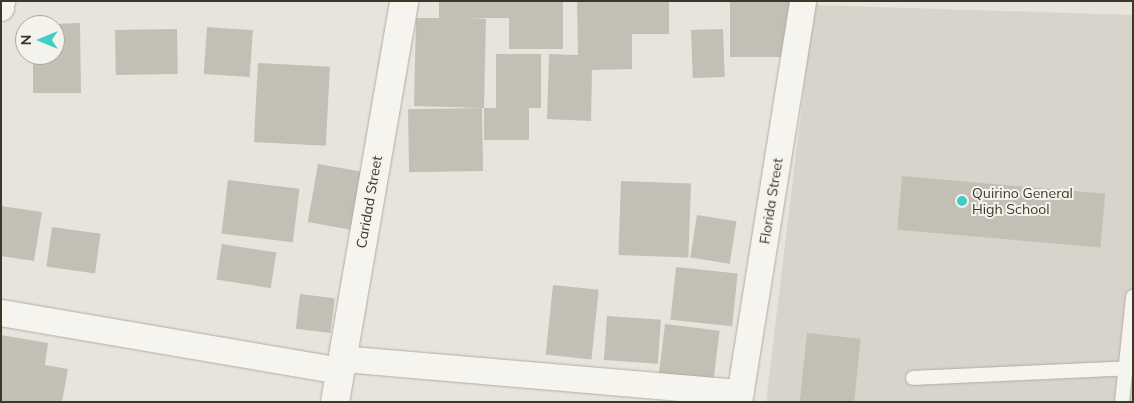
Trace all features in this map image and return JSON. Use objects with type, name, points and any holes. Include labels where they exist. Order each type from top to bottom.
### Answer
[{"type":"street","points":[[1,8],[2,1]]},
{"type":"street","name":"Caridad Street","points":[[335,402],[404,1]]},
{"type":"street","name":"Florida Street","points":[[740,397],[803,1]]},
{"type":"street","points":[[1,313],[341,365],[740,397]]},
{"type":"lane","points":[[1122,402],[1128,368],[1133,297]]},
{"type":"lane","points":[[913,378],[1128,368]]},
{"type":"shaded area","name":"Quirino General High School","points":[[814,5],[1133,15],[1133,402],[766,402]]},
{"type":"building","points":[[439,1],[563,1],[563,49],[509,49],[509,18],[470,18],[486,19],[484,108],[414,106],[416,18],[439,18]]},
{"type":"building","points":[[577,1],[669,1],[669,34],[632,34],[632,69],[592,70],[591,121],[547,119],[549,54],[578,55]]},
{"type":"building","points":[[730,1],[789,1],[789,57],[730,57]]},
{"type":"building","points":[[80,23],[81,93],[33,93],[33,65],[65,65],[65,24]]},
{"type":"building","points":[[207,27],[253,30],[250,77],[204,74]]},
{"type":"building","points":[[177,29],[178,74],[116,75],[115,30]]},
{"type":"building","points":[[723,29],[725,77],[693,78],[691,30]]},
{"type":"building","points":[[496,54],[541,54],[541,108],[529,108],[529,140],[484,140],[484,108],[496,108]]},
{"type":"building","points":[[258,63],[330,67],[326,146],[254,142]]},
{"type":"building","points":[[482,108],[483,171],[409,172],[408,109]]},
{"type":"building","points":[[318,164],[369,173],[359,231],[308,222]]},
{"type":"building","points":[[902,176],[1105,194],[1101,248],[897,230]]},
{"type":"building","points":[[228,180],[299,189],[293,242],[221,234]]},
{"type":"building","points":[[621,181],[691,183],[688,257],[618,255]]},
{"type":"building","points":[[1,206],[42,212],[34,261],[1,256]]},
{"type":"building","points":[[697,215],[737,221],[730,264],[690,257]]},
{"type":"building","points":[[52,227],[101,234],[95,273],[46,267]]},
{"type":"building","points":[[222,244],[276,253],[271,288],[216,280]]},
{"type":"building","points":[[676,267],[738,273],[732,326],[670,320]]},
{"type":"building","points":[[553,285],[599,290],[591,359],[546,355]]},
{"type":"building","points":[[300,294],[335,298],[330,333],[296,329]]},
{"type":"building","points":[[607,316],[661,320],[658,364],[604,360]]},
{"type":"building","points":[[665,324],[720,331],[713,381],[659,375]]},
{"type":"building","points":[[807,333],[861,339],[854,402],[800,402]]},
{"type":"building","points":[[1,335],[48,343],[45,365],[68,369],[62,402],[1,402]]},
{"type":"place","name":"Quirino General High School","points":[[962,201]]}]
